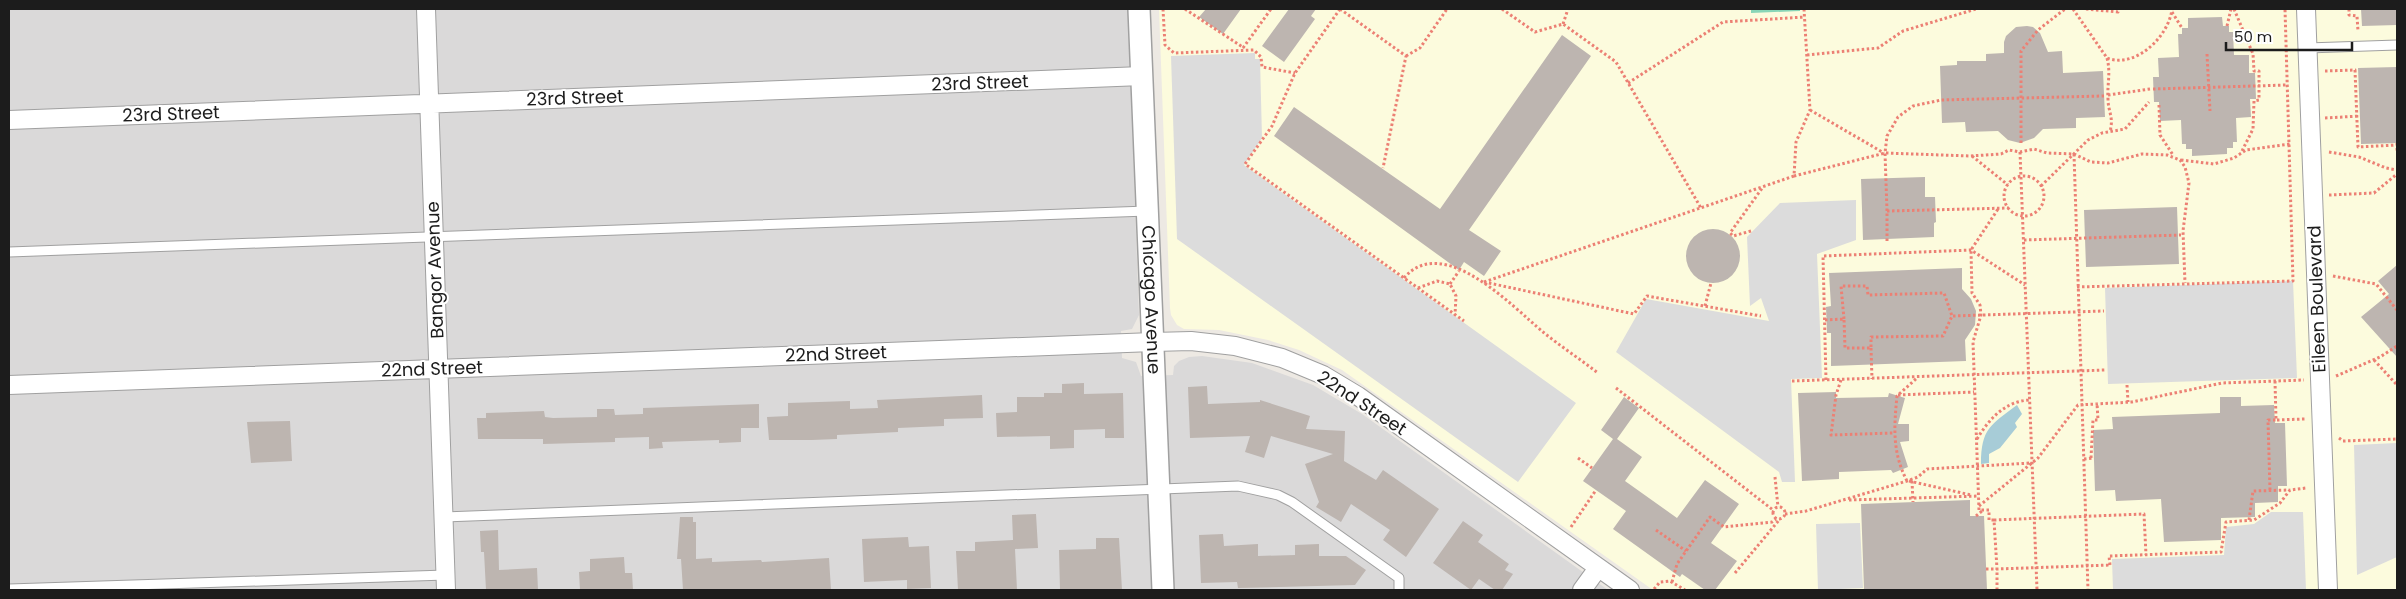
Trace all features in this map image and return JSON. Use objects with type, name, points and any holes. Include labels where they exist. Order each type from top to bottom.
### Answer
[{"type":"street","name":"Bangor Avenue","points":[[426,9],[446,585]]},
{"type":"street","name":"Chicago Avenue","points":[[1139,9],[1163,590]]},
{"type":"street","name":"Eileen Boulevard","points":[[2306,9],[2328,590]]},
{"type":"street","name":"23rd Street","points":[[9,120],[1142,76]]},
{"type":"street","name":"22nd Street","points":[[9,385],[1153,342],[1191,342],[1235,346],[1282,358],[1323,375],[1358,396],[1630,590]]},
{"type":"street","points":[[1582,590],[1598,568]]},
{"type":"lane","points":[[2308,48],[2397,45]]},
{"type":"lane","points":[[9,252],[1147,211]]},
{"type":"lane","points":[[444,517],[1238,486],[1278,495],[1292,502],[1399,578],[1399,590]]},
{"type":"lane","points":[[9,589],[446,585]]},
{"type":"lane","points":[[434,590],[446,585]]},
{"type":"path","points":[[1163,9],[1165,45],[1174,53],[1254,50],[1261,56],[1262,67],[1295,73]]},
{"type":"path","points":[[1185,9],[1243,49]]},
{"type":"path","points":[[1243,49],[1271,9]]},
{"type":"path","points":[[1406,56],[1340,9],[1295,73],[1272,126],[1245,164],[1464,321]]},
{"type":"path","points":[[1383,168],[1406,56],[1420,48],[1447,9]]},
{"type":"path","points":[[1502,9],[1535,32],[1563,24]]},
{"type":"path","points":[[1563,24],[1568,9]]},
{"type":"path","points":[[1794,176],[1796,142],[1810,110],[1804,9]]},
{"type":"path","points":[[1807,55],[1878,48],[1903,31],[1976,9]]},
{"type":"path","points":[[2022,142],[2021,51],[2038,30],[2066,9]]},
{"type":"path","points":[[2073,9],[2107,58],[2110,73],[2106,96],[2113,120],[2110,132]]},
{"type":"path","points":[[2086,9],[2106,12],[2118,12],[2118,9]]},
{"type":"path","points":[[2227,26],[2233,9]]},
{"type":"path","points":[[2180,160],[2214,164],[2234,158],[2242,151],[2253,129],[2254,101],[2259,100],[2259,71],[2254,71],[2253,54],[2233,9]]},
{"type":"path","points":[[2078,287],[2293,281],[2285,9]]},
{"type":"path","points":[[2349,9],[2349,15],[2357,16],[2358,31]]},
{"type":"path","points":[[2107,58],[2131,59],[2140,54],[2164,30],[2172,10]]},
{"type":"path","points":[[2172,10],[2182,28]]},
{"type":"path","points":[[1628,83],[1723,22],[1805,17]]},
{"type":"path","points":[[1563,24],[1616,62],[1700,208]]},
{"type":"path","points":[[2207,54],[2210,111]]},
{"type":"path","points":[[2322,71],[2355,70],[2359,116],[2358,147],[2397,144],[2397,151]]},
{"type":"path","points":[[1887,241],[1885,153],[1887,136],[1898,117],[1913,106],[1941,100],[2106,96],[2152,89],[2293,84]]},
{"type":"path","points":[[2041,186],[2095,135],[2130,126],[2149,102]]},
{"type":"path","points":[[2159,106],[2160,136],[2169,152],[2180,160],[2185,167],[2189,183],[2183,231],[2185,283]]},
{"type":"path","points":[[1810,110],[1885,153]]},
{"type":"path","points":[[2322,118],[2359,116]]},
{"type":"path","points":[[2242,151],[2296,144]]},
{"type":"path","points":[[1484,282],[1794,176],[1885,153],[1971,156],[2001,154],[2010,150],[2020,152],[2034,149],[2040,152],[2074,154],[2097,163],[2116,162],[2150,154],[2175,157]]},
{"type":"path","points":[[2325,151],[2332,154],[2359,157],[2397,173],[2374,193],[2327,195]]},
{"type":"path","points":[[2020,152],[2037,590]]},
{"type":"path","points":[[2074,154],[2088,590]]},
{"type":"path","points":[[1971,156],[2008,185]]},
{"type":"path","points":[[1887,211],[2009,208],[2023,216],[2033,214],[2042,205],[2045,193],[2035,180],[2021,177],[2008,185],[2005,195],[2009,208]]},
{"type":"path","points":[[1751,231],[1733,236],[1730,233],[1764,186]]},
{"type":"path","points":[[1998,208],[1971,250],[1972,292],[1980,305],[1981,315],[1978,328],[1973,336],[1977,496],[1979,510],[1989,510],[1989,520],[2144,514],[2146,555]]},
{"type":"path","points":[[2024,240],[2181,235]]},
{"type":"path","points":[[1826,380],[1823,256],[1971,250],[2026,285]]},
{"type":"path","points":[[1404,278],[1413,270],[1431,263],[1472,274],[1545,334],[1598,373]]},
{"type":"path","points":[[1450,284],[1459,271]]},
{"type":"path","points":[[2330,275],[2376,284],[2397,310]]},
{"type":"path","points":[[1418,288],[1437,281],[1450,284]]},
{"type":"path","points":[[1484,282],[1634,314],[1648,296],[1760,316]]},
{"type":"path","points":[[1705,306],[1711,283]]},
{"type":"path","points":[[1450,284],[1456,296],[1455,314]]},
{"type":"path","points":[[1871,348],[1845,348],[1842,286],[1867,286],[1868,295],[1944,293],[1952,316],[1943,336],[1871,337],[1872,379]]},
{"type":"path","points":[[2392,303],[2397,299]]},
{"type":"path","points":[[1952,316],[2104,311]]},
{"type":"path","points":[[1825,320],[1844,319]]},
{"type":"path","points":[[2334,377],[2374,360],[2397,346]]},
{"type":"path","points":[[2374,360],[2397,385]]},
{"type":"path","points":[[1792,381],[2105,370]]},
{"type":"path","points":[[1913,502],[1909,481],[1901,469],[1893,433],[1898,394],[1918,377]]},
{"type":"path","points":[[1842,380],[1836,395],[1831,435],[1893,433]]},
{"type":"path","points":[[1979,506],[2038,458],[2078,405],[2128,402],[2222,383],[2304,380]]},
{"type":"path","points":[[2275,381],[2276,420]]},
{"type":"path","points":[[2127,385],[2128,402]]},
{"type":"path","points":[[1616,388],[1773,510],[1773,515],[1778,519]]},
{"type":"path","points":[[1898,394],[1974,392]]},
{"type":"path","points":[[1976,440],[1988,421],[2015,401],[2030,400]]},
{"type":"path","points":[[2084,459],[2093,458],[2093,420],[2098,420],[2097,403]]},
{"type":"path","points":[[2270,490],[2268,420],[2305,419]]},
{"type":"path","points":[[2343,441],[2397,439]]},
{"type":"path","points":[[1578,458],[1592,468]]},
{"type":"path","points":[[1672,582],[1677,564],[1710,517],[1724,527],[1772,522],[1786,514],[1806,512],[1909,481],[1918,477],[1927,469],[2032,462]]},
{"type":"path","points":[[1775,478],[1778,507]]},
{"type":"path","points":[[1909,481],[1977,496]]},
{"type":"path","points":[[2249,520],[2253,491],[2306,488]]},
{"type":"path","points":[[1571,527],[1596,490]]},
{"type":"path","points":[[1986,569],[2111,565],[2109,556],[2221,552],[2226,522],[2254,520],[2280,503],[2290,490]]},
{"type":"path","points":[[1844,500],[1977,496]]},
{"type":"path","points":[[1773,510],[1778,507],[1783,508],[1786,514]]},
{"type":"path","points":[[1976,516],[1983,510]]},
{"type":"path","points":[[1735,573],[1778,519]]},
{"type":"path","points":[[1994,520],[1997,590]]},
{"type":"path","points":[[1656,530],[1686,551]]},
{"type":"path","points":[[1654,589],[1660,582],[1672,582],[1686,590]]},
{"type":"shaded area","points":[[9,9],[1128,9],[1139,315],[1132,329],[1121,331],[1122,358],[1136,362],[1141,376],[1173,375],[1174,366],[1179,361],[1189,357],[1202,356],[1252,363],[1313,385],[1362,414],[1608,590],[9,590]]},
{"type":"shaded area","points":[[1159,9],[2397,9],[2397,590],[1653,590],[1342,370],[1299,350],[1268,340],[1219,330],[1184,329],[1177,325],[1171,315],[1170,308]]},
{"type":"shaded area","points":[[1255,53],[1255,59],[1260,59],[1262,138],[1244,165],[1576,403],[1518,482],[1177,239],[1171,56]]},
{"type":"shaded area","points":[[1856,200],[1856,240],[1817,254],[1822,378],[1791,379],[1795,482],[1782,482],[1779,472],[1616,352],[1646,299],[1769,321],[1761,298],[1750,306],[1747,237],[1780,203]]},
{"type":"shaded area","points":[[2293,281],[2297,378],[2108,384],[2105,288]]},
{"type":"shaded area","points":[[2397,443],[2397,557],[2357,575],[2354,445]]},
{"type":"shaded area","points":[[2271,512],[2303,512],[2306,590],[2113,590],[2112,559],[2224,555],[2226,527],[2254,524]]},
{"type":"shaded area","points":[[1860,523],[1863,588],[1818,590],[1816,524]]},
{"type":"green space","points":[[1751,9],[1800,9],[1800,11],[1751,13]]},
{"type":"water","points":[[2017,405],[2022,414],[2015,423],[2017,427],[2000,448],[1989,454],[1989,463],[1981,464],[1983,442],[1989,428]]},
{"type":"building","points":[[1206,9],[1241,9],[1223,34],[1199,17]]},
{"type":"building","points":[[1289,9],[1316,9],[1311,16],[1315,19],[1284,62],[1262,46]]},
{"type":"building","points":[[2361,9],[2397,9],[2397,25],[2362,26]]},
{"type":"building","points":[[2222,17],[2223,26],[2229,26],[2229,32],[2233,32],[2234,55],[2249,55],[2249,73],[2255,73],[2256,99],[2250,99],[2251,117],[2236,118],[2237,142],[2233,142],[2233,148],[2227,148],[2227,154],[2192,156],[2192,149],[2186,149],[2186,144],[2182,144],[2181,120],[2160,121],[2159,102],[2154,102],[2153,77],[2159,77],[2158,58],[2179,57],[2178,34],[2182,34],[2182,28],[2188,28],[2188,18]]},
{"type":"building","points":[[2016,27],[2033,27],[2040,33],[2048,52],[2062,51],[2063,73],[2103,71],[2105,117],[2076,118],[2076,128],[2043,129],[2034,138],[2020,143],[2008,140],[1998,131],[1966,132],[1965,122],[1942,123],[1940,66],[1957,65],[1957,61],[1986,61],[1986,54],[2004,53],[2006,36]]},
{"type":"building","points":[[1562,35],[1591,56],[1469,230],[1501,251],[1484,276],[1464,262],[1459,270],[1274,136],[1294,107],[1440,209]]},
{"type":"building","points":[[2397,67],[2397,143],[2361,144],[2358,68]]},
{"type":"building","points":[[1925,177],[1925,197],[1935,197],[1936,222],[1934,223],[1934,237],[1863,240],[1861,179]]},
{"type":"building","points":[[2177,207],[2179,264],[2086,267],[2084,210]]},
{"type":"building","points":[[1708,229],[1718,229],[1728,233],[1736,241],[1740,256],[1736,271],[1728,279],[1718,283],[1708,283],[1698,279],[1690,271],[1686,261],[1686,251],[1690,241],[1698,233]]},
{"type":"building","points":[[2397,265],[2397,357],[2361,317],[2389,294],[2378,281]]},
{"type":"building","points":[[1962,268],[1962,289],[1971,299],[1976,311],[1975,325],[1965,340],[1966,361],[1831,366],[1831,333],[1827,333],[1826,307],[1831,306],[1829,273]]},
{"type":"building","points":[[1084,383],[1084,394],[1123,393],[1124,438],[1105,438],[1105,429],[1074,430],[1074,448],[1050,449],[1050,436],[997,437],[996,413],[1017,412],[1017,397],[1044,397],[1044,393],[1062,393],[1062,384]]},
{"type":"building","points":[[1207,386],[1208,404],[1260,402],[1260,400],[1310,416],[1306,429],[1345,431],[1344,461],[1376,480],[1383,470],[1439,509],[1406,557],[1383,540],[1390,530],[1351,504],[1341,522],[1316,507],[1319,502],[1305,464],[1333,454],[1271,436],[1264,458],[1245,452],[1250,436],[1190,438],[1188,387]]},
{"type":"building","points":[[1836,392],[1836,398],[1888,397],[1889,393],[1905,398],[1898,424],[1909,424],[1909,441],[1900,442],[1908,467],[1893,473],[1891,470],[1839,472],[1839,479],[1802,481],[1798,393]]},
{"type":"building","points":[[982,395],[983,418],[944,419],[944,426],[898,428],[898,432],[837,435],[837,439],[769,440],[767,417],[788,416],[788,403],[850,401],[850,409],[878,408],[877,400]]},
{"type":"building","points":[[1624,397],[1639,408],[1617,439],[1642,457],[1625,481],[1677,518],[1705,480],[1739,504],[1711,543],[1737,561],[1715,590],[1705,590],[1682,574],[1680,577],[1613,529],[1626,511],[1583,481],[1613,439],[1601,430]]},
{"type":"building","points":[[2220,397],[2241,397],[2241,406],[2274,405],[2275,423],[2285,423],[2287,486],[2278,486],[2278,502],[2255,503],[2255,517],[2221,518],[2221,540],[2164,542],[2161,499],[2116,501],[2115,490],[2095,491],[2093,430],[2113,429],[2112,417],[2220,413]]},
{"type":"building","points":[[759,404],[759,428],[741,428],[741,442],[719,443],[719,440],[662,442],[663,448],[649,449],[649,437],[615,438],[615,442],[543,444],[543,439],[478,439],[477,418],[486,418],[486,413],[544,411],[545,417],[553,418],[597,417],[597,409],[614,409],[615,415],[643,414],[643,408]]},
{"type":"building","points":[[290,421],[292,461],[251,463],[247,422]]},
{"type":"building","points":[[1970,500],[1970,516],[1984,516],[1987,590],[1864,590],[1861,504]]},
{"type":"building","points":[[1036,514],[1038,548],[1015,549],[1017,590],[958,590],[956,551],[975,551],[975,542],[1013,540],[1012,515]]},
{"type":"building","points":[[680,517],[693,517],[693,522],[696,522],[696,559],[712,558],[712,562],[761,560],[762,562],[829,558],[831,590],[683,590],[681,559],[677,559]]},
{"type":"building","points":[[1463,521],[1483,535],[1478,542],[1509,564],[1505,570],[1513,574],[1502,590],[1495,590],[1479,579],[1471,590],[1433,563]]},
{"type":"building","points":[[498,530],[499,570],[537,568],[538,590],[486,590],[484,552],[481,552],[480,531]]},
{"type":"building","points":[[1223,534],[1224,546],[1258,544],[1258,556],[1295,555],[1295,545],[1319,544],[1319,556],[1346,556],[1366,570],[1355,585],[1238,588],[1237,582],[1201,583],[1199,535]]},
{"type":"building","points":[[908,537],[909,547],[929,546],[931,588],[907,589],[907,580],[864,582],[862,539]]},
{"type":"building","points":[[1096,538],[1119,538],[1122,590],[1060,590],[1059,550],[1096,549]]},
{"type":"building","points":[[624,557],[625,573],[632,573],[633,590],[580,590],[579,572],[590,571],[590,559]]}]
